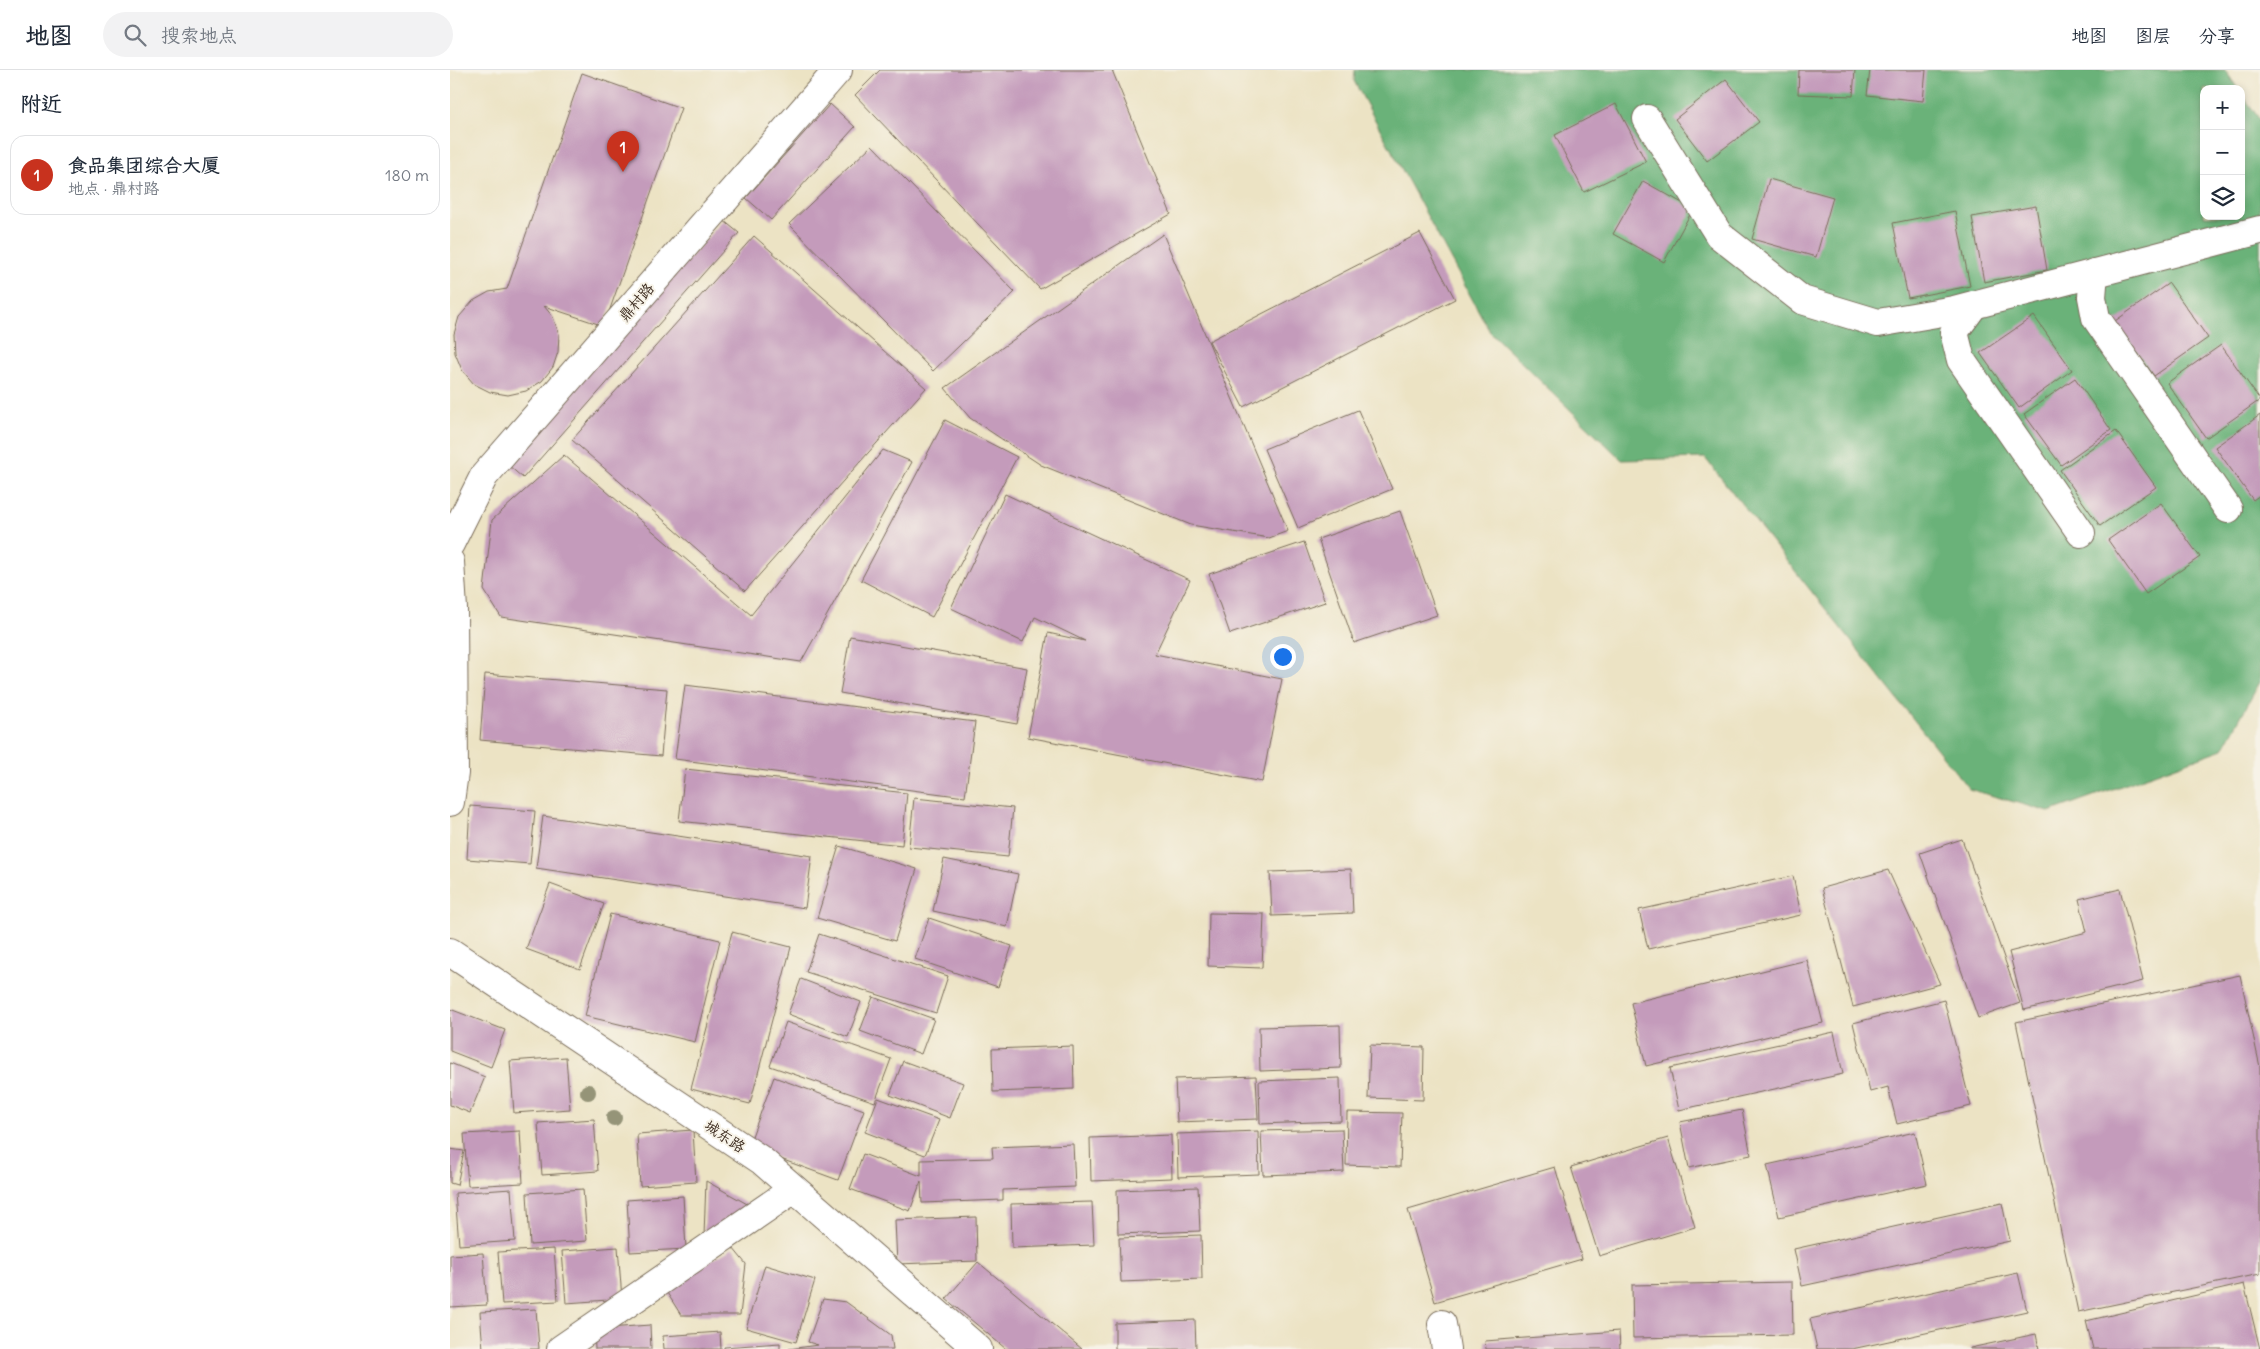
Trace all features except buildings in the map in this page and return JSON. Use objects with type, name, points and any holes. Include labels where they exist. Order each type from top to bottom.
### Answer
[{"type":"street","name":"鼎村路","points":[[450,544],[484,476],[838,70]]},
{"type":"street","points":[[1647,118],[1719,235],[1802,300],[1878,323],[1974,305],[2260,230]]},
{"type":"street","points":[[2094,273],[2092,297],[2096,318],[2228,509]]},
{"type":"street","points":[[1974,305],[1954,332],[1961,360],[2081,533]]},
{"type":"street","points":[[450,562],[453,609],[454,773],[450,802]]},
{"type":"street","name":"城东路","points":[[450,952],[761,1160],[978,1349]]},
{"type":"street","points":[[561,1349],[794,1189]]},
{"type":"green space","points":[[1355,70],[2225,70],[2235,85],[2200,85],[2200,220],[2245,220],[2245,99],[2260,120],[2260,682],[2223,749],[2049,812],[1969,789],[1705,458],[1622,460],[1490,332],[1354,81]]},
{"type":"place","name":"食品集团综合大厦","points":[[623,172]]}]
